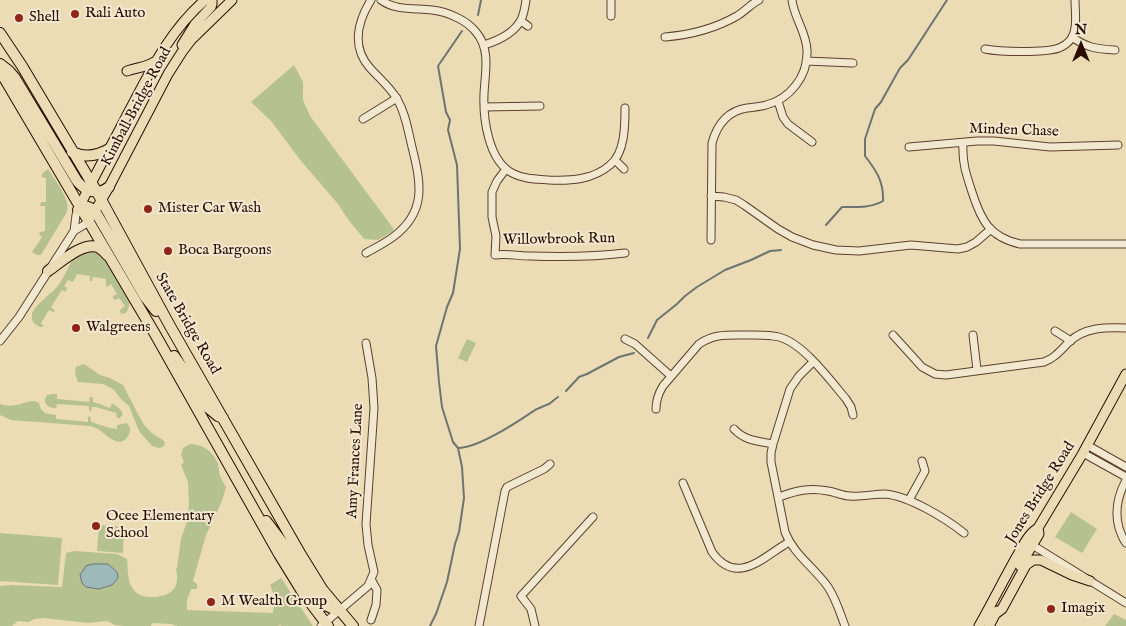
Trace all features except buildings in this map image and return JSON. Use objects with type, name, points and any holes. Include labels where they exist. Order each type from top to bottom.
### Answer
[{"type":"highway","name":"State Bridge Road","points":[[0,33],[22,66],[72,152],[322,589],[342,608],[353,626]]},
{"type":"highway","points":[[0,45],[10,57],[22,66]]},
{"type":"highway","points":[[0,64],[10,71],[15,78],[80,185],[94,191],[104,190],[109,187]]},
{"type":"highway","points":[[0,70],[80,208],[92,216],[145,297],[156,311],[166,317]]},
{"type":"highway","points":[[72,152],[88,156],[100,154],[109,149]]},
{"type":"highway","points":[[92,216],[110,257],[279,554],[303,593],[327,625]]},
{"type":"highway","points":[[48,271],[78,250],[87,247],[98,247],[110,257]]},
{"type":"highway","points":[[155,334],[186,373],[206,407],[224,419]]},
{"type":"highway","points":[[251,503],[280,539],[323,604],[342,608]]},
{"type":"main road","name":"Kimball Bridge Road","points":[[92,216],[94,191],[109,149],[154,62],[176,31],[206,0]]},
{"type":"main road","points":[[178,58],[184,41],[195,24],[211,7],[212,0]]},
{"type":"main road","name":"Kimball Bridge Road","points":[[109,187],[178,58],[191,40],[232,0]]},
{"type":"main road","points":[[141,89],[136,75],[127,71],[144,67],[154,62]]},
{"type":"main road","name":"Kimball Bridge Road","points":[[80,208],[94,191]]},
{"type":"main road","name":"Jones Bridge Road","points":[[979,626],[1000,586],[1029,543],[1038,534],[1038,528],[1085,449],[1126,374]]},
{"type":"main road","name":"Jones Bridge Road","points":[[989,626],[1029,543]]},
{"type":"main road","points":[[994,616],[1002,609],[1026,564],[1033,560],[1041,560],[1072,576],[1090,581]]},
{"type":"street","points":[[366,253],[392,238],[403,229],[413,214],[419,198],[420,186],[405,117],[396,98],[368,66],[359,46],[360,21],[371,0]]},
{"type":"street","points":[[381,0],[396,7],[434,10],[452,15],[476,31],[484,46],[487,65],[484,107],[490,144],[496,157],[512,172],[528,178],[552,180],[582,179],[598,173],[615,160],[622,143],[625,127],[625,108]]},
{"type":"street","points":[[484,46],[496,42],[521,21],[526,0]]},
{"type":"street","points":[[611,16],[612,0]]},
{"type":"street","points":[[665,37],[692,33],[726,21],[760,0]]},
{"type":"street","points":[[711,240],[712,144],[714,133],[727,116],[737,110],[778,101],[797,84],[803,73],[806,61],[806,41],[794,11],[792,0]]},
{"type":"street","points":[[985,49],[1000,51],[1048,50],[1067,44],[1072,37],[1076,23],[1075,0]]},
{"type":"street","points":[[521,21],[528,26]]},
{"type":"street","points":[[1072,37],[1092,48],[1115,50]]},
{"type":"street","points":[[806,61],[853,63]]},
{"type":"street","points":[[362,119],[396,98]]},
{"type":"street","points":[[778,101],[783,117],[788,124],[812,142]]},
{"type":"street","points":[[484,107],[540,106]]},
{"type":"street","name":"Minden Chase","points":[[909,147],[994,141],[1050,147],[1118,145]]},
{"type":"street","points":[[963,142],[962,158],[979,212],[990,229],[1005,239],[1020,244],[1126,244]]},
{"type":"street","points":[[615,160],[624,169]]},
{"type":"street","name":"Willowbrook Run","points":[[506,168],[496,181],[492,192],[492,217],[496,236],[495,255],[597,256],[625,253]]},
{"type":"street","points":[[711,196],[736,200],[792,237],[836,250],[860,251],[911,246],[967,247],[976,242],[990,229]]},
{"type":"street","name":"Kimball Bridge Road","points":[[0,341],[19,317],[74,231],[80,208]]},
{"type":"street","name":"Kimball Bridge Road","points":[[74,231],[84,225],[92,216]]},
{"type":"street","points":[[893,335],[922,368],[935,374],[946,375],[1044,362],[1053,358],[1083,332],[1093,329],[1126,328]]},
{"type":"street","points":[[1055,331],[1071,341]]},
{"type":"street","points":[[973,334],[977,370]]},
{"type":"street","points":[[656,409],[659,393],[699,344],[715,336],[766,335],[780,337],[793,342],[804,352],[846,399],[853,415]]},
{"type":"street","points":[[625,339],[634,344],[671,376]]},
{"type":"street","name":"Amy Frances Lane","points":[[366,343],[372,378],[374,408],[366,524],[374,572],[371,579],[377,590],[372,620]]},
{"type":"street","points":[[813,362],[798,376],[790,389],[773,444],[771,462],[785,532],[789,542],[828,587],[838,606],[845,626]]},
{"type":"street","points":[[734,430],[746,438],[773,444]]},
{"type":"street","points":[[1085,449],[1126,467]]},
{"type":"street","points":[[1085,449],[1126,479],[1116,508],[1116,519],[1122,538],[1126,543]]},
{"type":"street","points":[[909,500],[925,471],[922,461]]},
{"type":"street","points":[[479,626],[505,491],[507,487],[544,469],[550,464]]},
{"type":"street","points":[[683,483],[712,552],[724,564],[736,568],[750,567],[789,542]]},
{"type":"street","points":[[778,497],[798,491],[817,489],[849,496],[885,494],[897,496],[909,500],[952,523],[964,533]]},
{"type":"street","points":[[535,626],[531,609],[522,596],[593,517]]},
{"type":"street","points":[[1029,543],[1126,603]]},
{"type":"street","points":[[327,625],[342,608],[368,586],[371,579]]},
{"type":"street","name":"State Bridge Road","points":[[342,608],[358,626]]},
{"type":"green space","points":[[294,65],[303,82],[303,100],[310,116],[393,228],[393,231],[378,240],[364,239],[271,121],[251,102]]},
{"type":"green space","points":[[48,169],[65,196],[68,207],[67,212],[41,255],[37,255],[32,252],[42,237],[39,234],[40,232],[45,231],[45,206],[40,206],[41,202],[46,202],[46,178],[42,177],[42,174]]},
{"type":"green space","points":[[97,251],[104,255],[115,272],[119,284],[130,302],[126,313],[121,314],[120,310],[125,306],[119,298],[115,300],[113,298],[117,294],[111,284],[107,287],[106,279],[93,277],[92,281],[90,281],[90,276],[77,274],[73,282],[68,280],[64,286],[67,288],[66,292],[62,290],[51,307],[55,311],[49,310],[41,323],[43,327],[35,324],[32,319],[33,312],[57,287],[75,257],[83,252]]},
{"type":"green space","points":[[467,339],[476,343],[467,362],[458,358]]},
{"type":"green space","points":[[84,364],[100,375],[123,385],[145,426],[163,440],[164,446],[160,448],[152,446],[139,431],[129,406],[113,389],[103,384],[78,382],[75,374],[76,367]]},
{"type":"green space","points":[[57,394],[57,399],[89,402],[90,397],[92,397],[93,402],[110,408],[112,403],[123,414],[120,418],[117,418],[116,413],[96,407],[92,407],[91,411],[89,411],[89,406],[57,404],[56,408],[51,407],[45,403],[45,399],[47,395]]},
{"type":"green space","points":[[31,401],[39,403],[44,412],[56,415],[56,419],[88,422],[88,417],[90,416],[91,422],[117,429],[117,425],[127,423],[130,433],[122,442],[118,442],[90,426],[11,420],[0,415],[0,404],[12,406]]},
{"type":"green space","points":[[190,444],[200,445],[211,452],[218,464],[220,476],[226,487],[222,501],[206,535],[193,581],[197,584],[197,589],[191,589],[187,600],[187,610],[273,613],[275,597],[270,585],[281,578],[313,626],[177,626],[152,623],[151,626],[126,626],[115,625],[107,621],[88,623],[44,618],[34,619],[29,622],[18,621],[12,626],[0,626],[0,586],[62,587],[66,553],[74,551],[117,554],[127,559],[131,586],[141,595],[157,597],[172,591],[177,582],[176,569],[181,538],[187,522],[189,504],[188,482],[181,465],[184,462],[181,455],[183,448]]},
{"type":"green space","points":[[1071,512],[1097,529],[1082,553],[1055,537]]},
{"type":"green space","points":[[99,525],[124,527],[123,553],[97,551]]},
{"type":"green space","points":[[0,533],[62,538],[58,585],[0,581]]},
{"type":"green space","points":[[1114,614],[1126,620],[1126,626],[1105,626]]},
{"type":"water","points":[[108,564],[117,572],[118,578],[112,585],[99,589],[86,587],[82,583],[80,575],[86,566]]},
{"type":"waterway","points":[[478,15],[481,0]]},
{"type":"waterway","points":[[826,225],[842,207],[868,206],[883,201],[882,188],[878,177],[873,166],[865,156],[865,139],[875,109],[900,68],[908,60],[947,0]]},
{"type":"waterway","points":[[430,626],[447,582],[459,532],[464,498],[462,467],[458,448],[453,442],[442,407],[436,346],[453,293],[460,249],[457,165],[448,130],[450,120],[446,112],[438,66],[462,31]]},
{"type":"waterway","points":[[648,338],[657,320],[697,287],[725,270],[770,251],[781,250]]},
{"type":"waterway","points":[[566,391],[579,377],[619,357],[634,353]]},
{"type":"waterway","points":[[458,448],[467,447],[487,439],[558,397]]},
{"type":"place","name":"Rali Auto","points":[[75,14]]},
{"type":"place","name":"Shell","points":[[19,18]]},
{"type":"place","name":"Mister Car Wash","points":[[148,209]]},
{"type":"place","name":"Boca Bargoons","points":[[168,251]]},
{"type":"place","name":"Walgreens","points":[[76,328]]},
{"type":"place","name":"Ocee Elementary School","points":[[96,526]]},
{"type":"place","name":"M Wealth Group","points":[[211,602]]},
{"type":"place","name":"Imagix","points":[[1051,609]]}]
